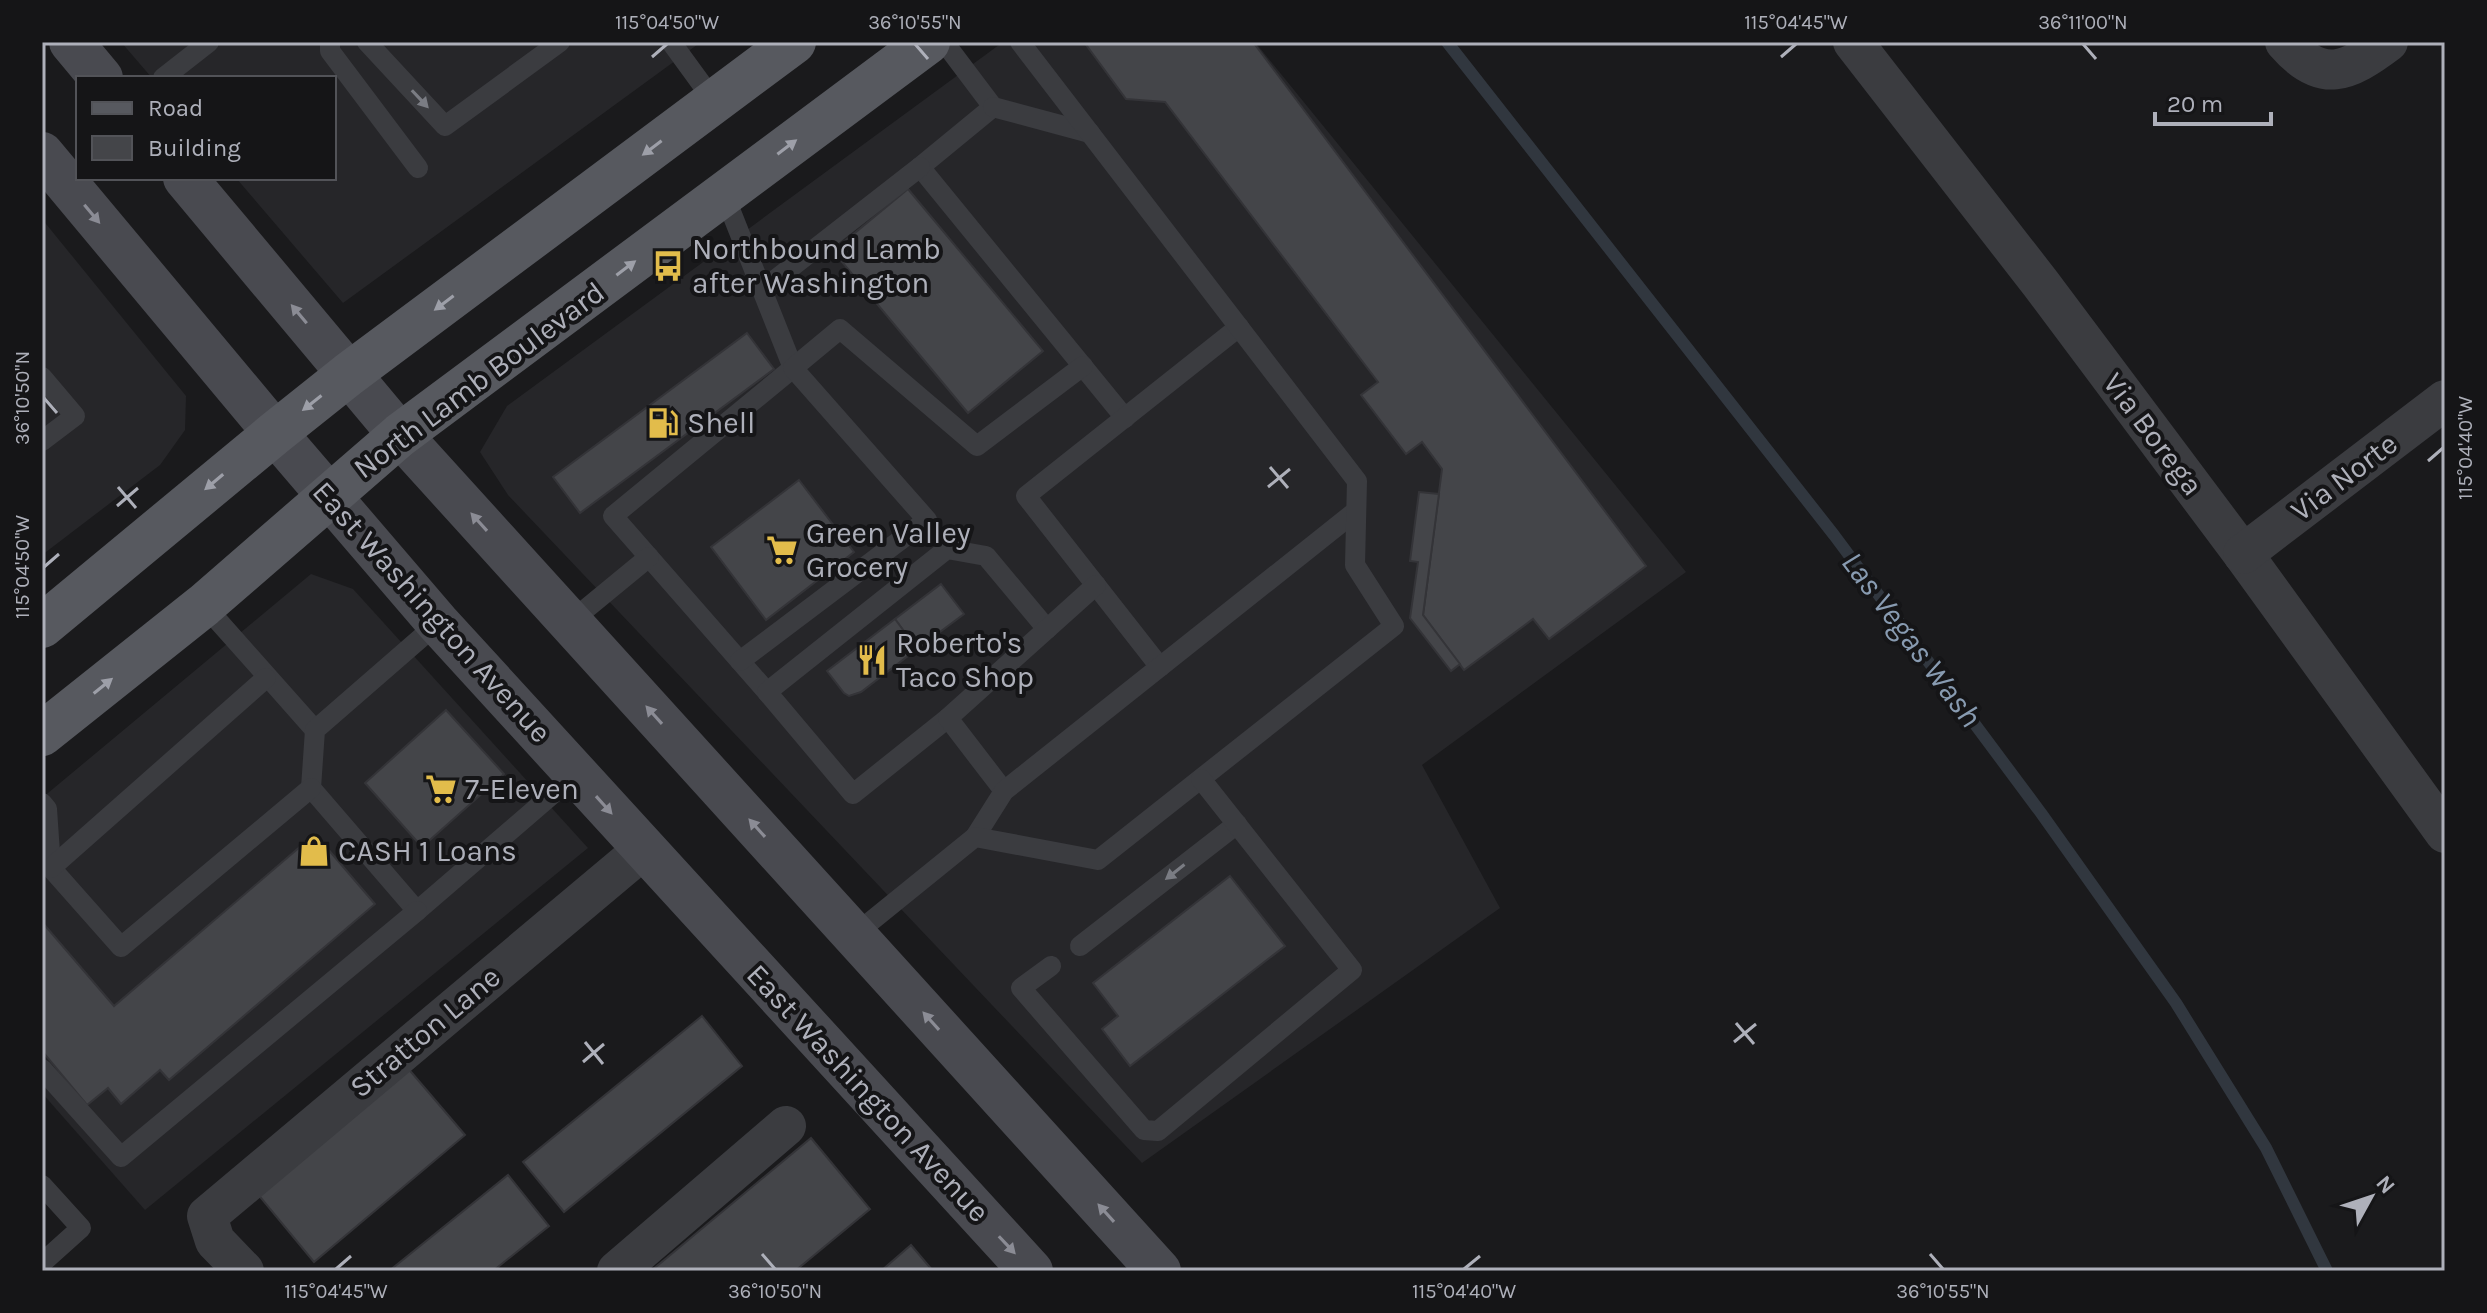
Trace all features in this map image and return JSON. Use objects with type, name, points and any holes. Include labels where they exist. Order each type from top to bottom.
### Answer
[{"type":"main road","points":[[71,42],[99,76]]},
{"type":"main road","points":[[42,626],[349,374],[794,42]]},
{"type":"main road","name":"North Lamb Boulevard","points":[[42,734],[204,605],[400,435],[928,42]]},
{"type":"main road","name":"East Washington Avenue","points":[[42,154],[438,623],[1031,1271]]},
{"type":"main road","points":[[187,180],[400,435],[1159,1271]]},
{"type":"street","name":"Via Borega","points":[[1853,42],[2041,284],[2243,554],[2445,833]]},
{"type":"street","points":[[2285,42],[2301,60],[2333,72],[2364,60],[2388,42]]},
{"type":"street","name":"Via Norte","points":[[2243,554],[2445,400]]},
{"type":"street","name":"Stratton Lane","points":[[244,1271],[215,1241],[207,1216],[644,849]]},
{"type":"street","points":[[617,1271],[786,1126]]},
{"type":"lane","points":[[166,76],[209,42]]},
{"type":"lane","points":[[330,42],[330,51],[418,168]]},
{"type":"lane","points":[[367,42],[445,126],[533,50],[560,42]]},
{"type":"lane","points":[[671,42],[714,101]]},
{"type":"lane","points":[[944,42],[993,107],[1090,133]]},
{"type":"lane","points":[[975,837],[1098,860],[1394,626],[1355,565],[1357,481],[1020,42]]},
{"type":"lane","points":[[762,290],[993,107]]},
{"type":"lane","points":[[920,167],[1125,418]]},
{"type":"lane","points":[[724,194],[793,368],[927,520],[740,661]]},
{"type":"lane","points":[[1160,667],[1026,496],[1239,327]]},
{"type":"lane","points":[[1083,366],[977,446],[840,329],[613,516],[853,794],[948,718],[1096,585]]},
{"type":"lane","points":[[42,377],[75,416],[42,441]]},
{"type":"lane","points":[[854,935],[975,837],[1004,791],[1356,511]]},
{"type":"lane","points":[[767,692],[947,549],[986,556],[1047,629]]},
{"type":"lane","points":[[570,622],[649,557]]},
{"type":"lane","points":[[204,605],[315,730]]},
{"type":"lane","points":[[417,911],[311,788],[315,730],[438,623]]},
{"type":"lane","points":[[51,868],[266,678]]},
{"type":"lane","points":[[948,718],[1004,791]]},
{"type":"lane","points":[[42,1069],[121,1157],[417,911],[576,774]]},
{"type":"lane","points":[[1051,966],[1021,988],[1144,1130],[1158,1131],[1352,970],[1201,779]]},
{"type":"lane","points":[[42,803],[47,809],[51,868],[121,947],[311,788]]},
{"type":"lane","points":[[1080,946],[1237,824]]},
{"type":"lane","points":[[42,1185],[81,1228],[42,1263]]},
{"type":"shaded area","points":[[121,42],[701,42],[343,303],[238,180],[336,180],[336,76],[150,76]]},
{"type":"shaded area","points":[[1003,42],[1255,42],[1686,572],[1422,765],[1500,908],[1142,1163],[508,495],[480,452],[507,406]]},
{"type":"shaded area","points":[[42,219],[186,396],[185,430],[160,465],[42,555]]},
{"type":"shaded area","points":[[311,574],[353,589],[588,848],[145,1210],[42,1093],[42,798]]},
{"type":"building","points":[[1084,42],[1253,42],[1646,566],[1549,639],[1533,619],[1464,670],[1423,615],[1442,469],[1422,442],[1406,454],[1361,395],[1378,382],[1165,102],[1126,99]]},
{"type":"building","points":[[908,189],[1043,351],[968,413],[833,251]]},
{"type":"building","points":[[747,333],[774,369],[580,513],[553,477]]},
{"type":"building","name":"Green Valley Grocery","points":[[799,480],[854,552],[766,620],[711,547]]},
{"type":"building","points":[[1419,492],[1439,494],[1423,615],[1460,664],[1451,671],[1410,618],[1418,562],[1410,561]]},
{"type":"building","points":[[941,584],[964,614],[917,649],[895,619]]},
{"type":"building","name":"Roberto's Taco Shop","points":[[895,619],[917,649],[861,692],[849,696],[844,693],[827,671]]},
{"type":"building","points":[[446,710],[504,774],[422,847],[365,783]]},
{"type":"building","points":[[315,834],[375,904],[169,1080],[160,1070],[121,1104],[108,1088],[87,1105],[42,1051],[42,922],[114,1006]]},
{"type":"building","points":[[1230,876],[1285,946],[1130,1066],[1102,1029],[1118,1016],[1093,983]]},
{"type":"building","points":[[702,1016],[742,1066],[564,1212],[523,1162]]},
{"type":"building","points":[[406,1066],[465,1135],[314,1262],[256,1192]]},
{"type":"building","points":[[811,1138],[870,1209],[795,1271],[651,1271]]},
{"type":"building","points":[[508,1175],[549,1226],[493,1271],[389,1271]]},
{"type":"building","points":[[911,1245],[933,1271],[881,1271]]},
{"type":"waterway","name":"Las Vegas Wash","points":[[1447,42],[1834,535],[2041,813],[2176,1003],[2266,1148],[2327,1271]]},
{"type":"place","name":"Northbound Lamb after Washington","points":[[668,266]]},
{"type":"place","name":"Shell","points":[[663,423]]},
{"type":"place","name":"Green Valley Grocery","points":[[782,550]]},
{"type":"place","name":"Roberto's Taco Shop","points":[[872,660]]},
{"type":"place","name":"7-Eleven","points":[[441,789]]},
{"type":"place","name":"CASH 1 Loans","points":[[314,851]]}]
